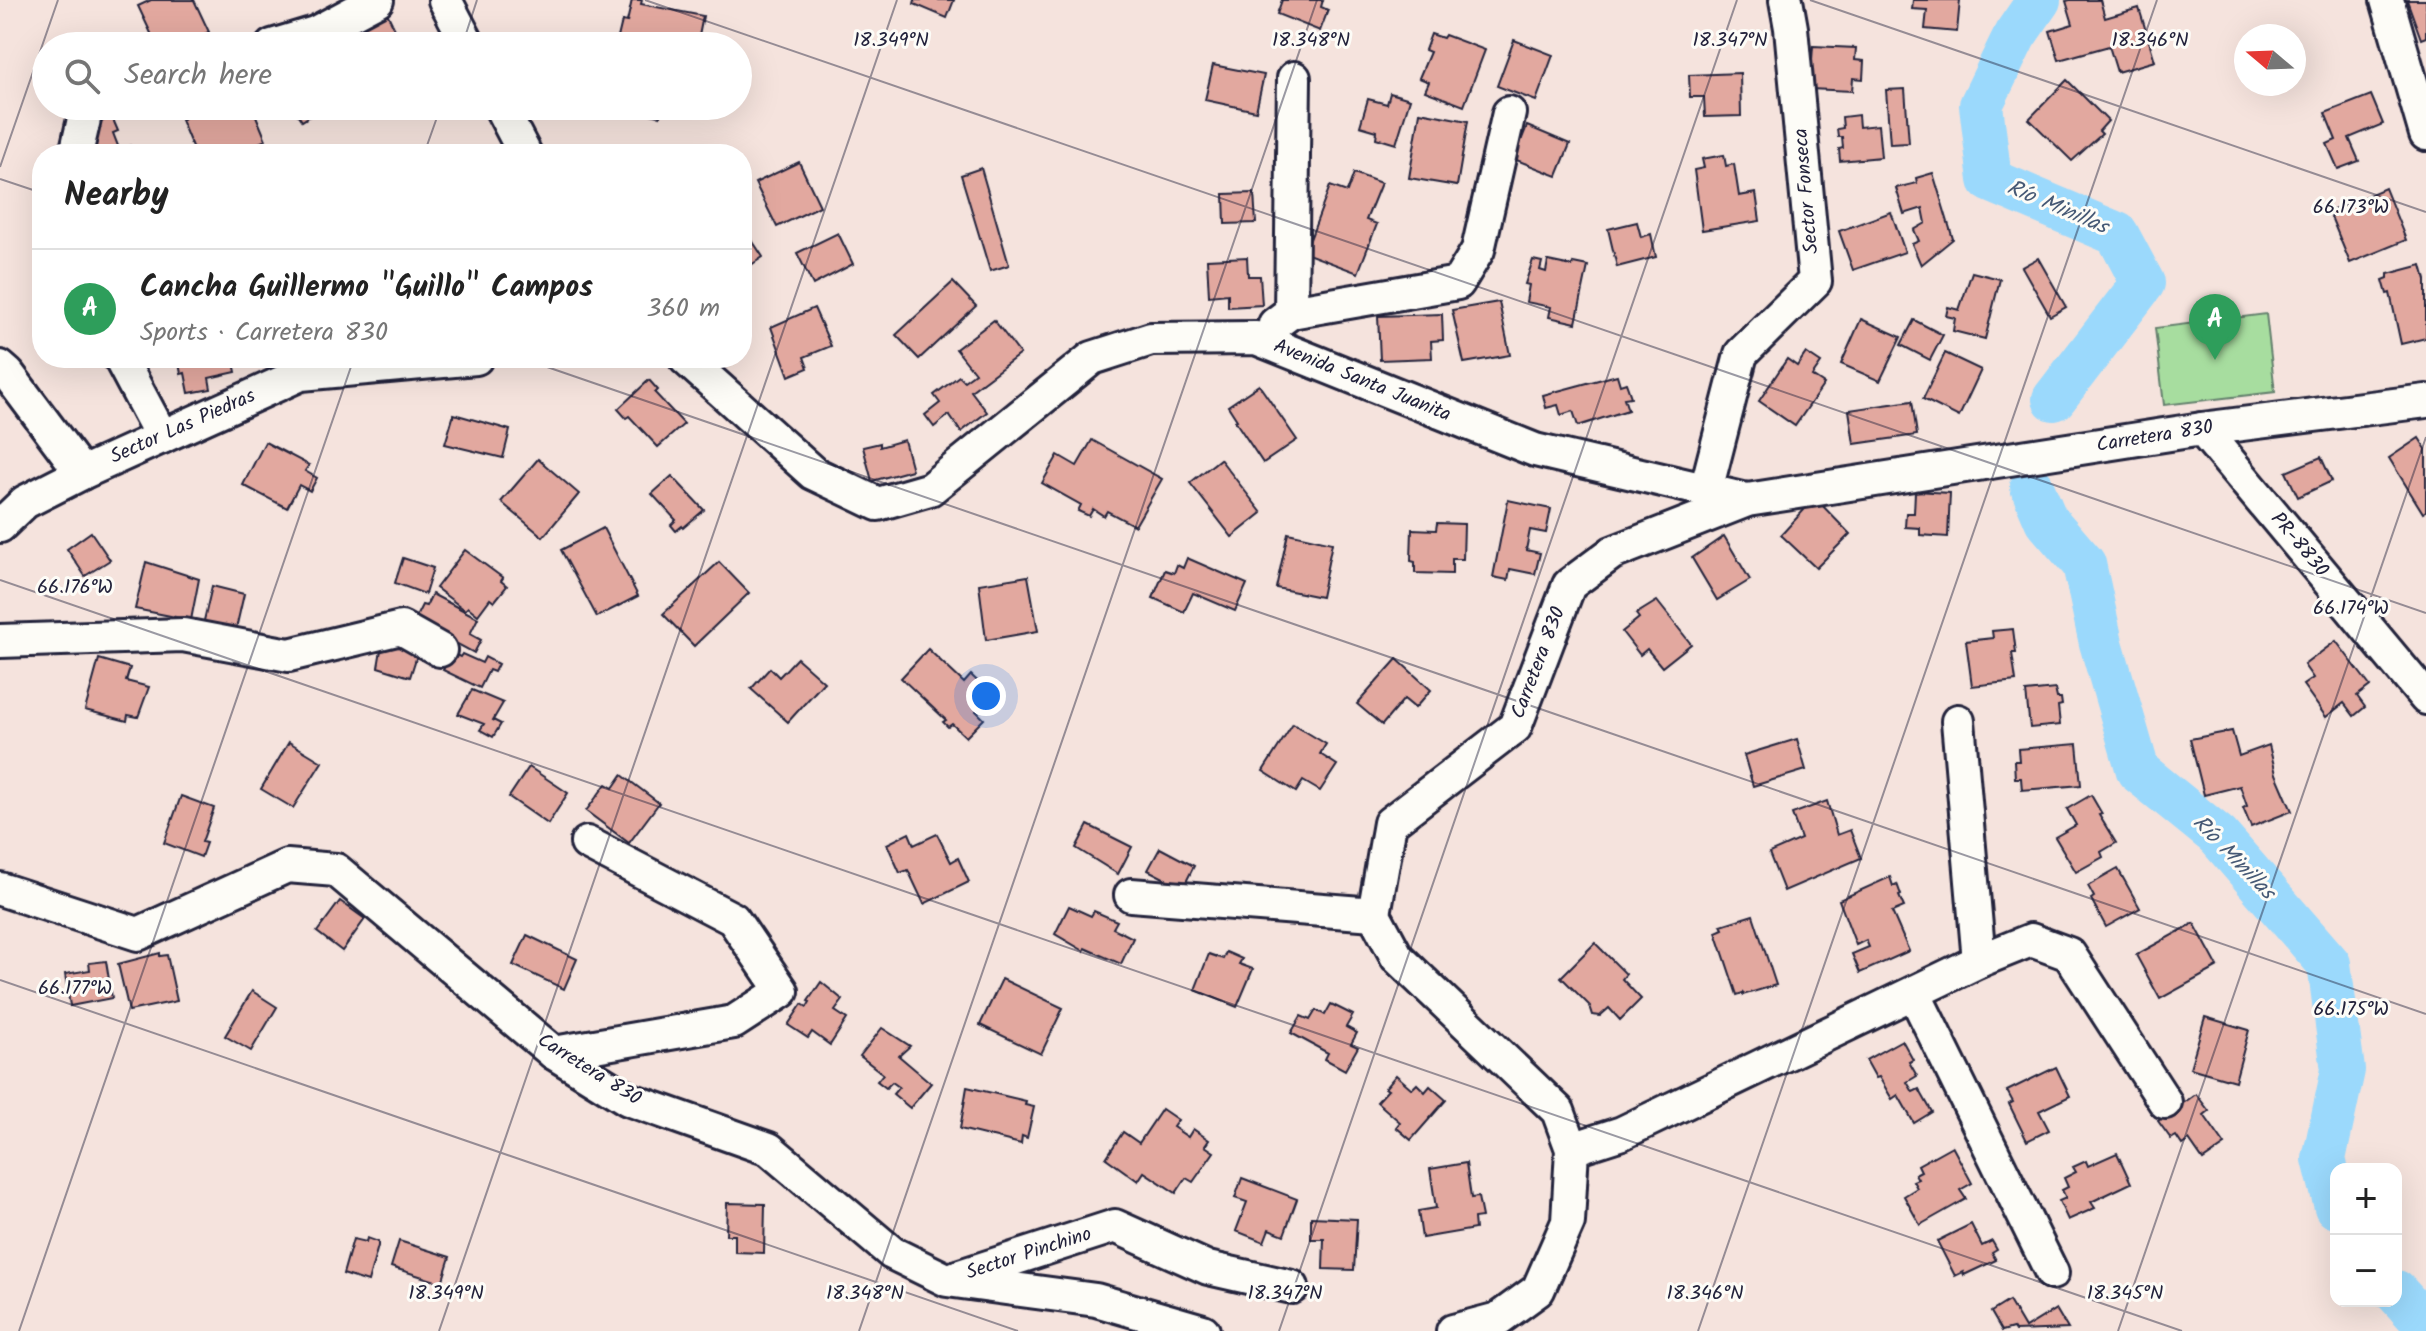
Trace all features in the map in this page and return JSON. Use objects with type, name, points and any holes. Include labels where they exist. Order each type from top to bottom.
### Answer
[{"type":"street","points":[[317,32],[377,0]]},
{"type":"street","points":[[445,0],[462,32]]},
{"type":"street","name":"Sector Fonseca","points":[[1706,490],[1741,354],[1815,281],[1786,0]]},
{"type":"street","points":[[2387,0],[2426,134]]},
{"type":"street","points":[[1291,312],[1294,78]]},
{"type":"street","points":[[1256,338],[1291,312],[1458,283],[1478,250],[1509,113]]},
{"type":"street","points":[[78,144],[84,120]]},
{"type":"street","points":[[507,120],[520,144]]},
{"type":"street","name":"Avenida Santa Juanita","points":[[696,368],[813,473],[878,504],[930,489],[1092,358],[1151,339],[1256,338],[1535,450],[1747,500]]},
{"type":"street","points":[[0,367],[82,473]]},
{"type":"street","points":[[125,368],[162,437]]},
{"type":"street","name":"Sector Las Piedras","points":[[0,526],[25,502],[82,473],[301,374],[367,368]]},
{"type":"street","name":"Carretera 830","points":[[1374,914],[1390,823],[1515,727],[1569,585],[1612,553],[1747,500],[2202,429],[2426,401]]},
{"type":"street","name":"PR-8830","points":[[2202,429],[2426,698]]},
{"type":"street","points":[[0,641],[183,635],[289,655],[401,628],[440,650]]},
{"type":"street","points":[[1958,721],[1979,961]]},
{"type":"street","points":[[554,1053],[734,1022],[782,991],[733,919],[587,843]]},
{"type":"street","name":"Carretera 830","points":[[0,889],[138,934],[287,866],[336,870],[554,1053],[628,1099],[769,1149],[892,1253],[947,1280],[1096,1300],[1203,1331]]},
{"type":"street","points":[[1131,895],[1374,914],[1397,957],[1558,1111],[1572,1149],[1568,1222],[1538,1290],[1498,1319],[1453,1331]]},
{"type":"street","points":[[1572,1149],[1622,1133],[1979,961],[2031,940],[2069,954],[2165,1102]]},
{"type":"street","points":[[1914,993],[2052,1273]]},
{"type":"street","name":"Sector Pinchino","points":[[947,1280],[1115,1226],[1208,1268],[1292,1287]]},
{"type":"green space","points":[[2266,314],[2275,392],[2164,405],[2155,328]]},
{"type":"building","points":[[151,0],[194,0],[209,32],[150,32],[138,6]]},
{"type":"building","points":[[632,0],[703,16],[700,32],[619,32],[622,21],[627,22]]},
{"type":"building","points":[[915,0],[954,0],[947,18],[914,4]]},
{"type":"building","points":[[1282,0],[1323,0],[1321,7],[1328,10],[1320,31],[1277,14]]},
{"type":"building","points":[[1913,0],[1960,0],[1957,32],[1925,29],[1927,10],[1912,9]]},
{"type":"building","points":[[2100,0],[2105,18],[2139,8],[2155,61],[2117,72],[2109,46],[2059,60],[2050,31],[2073,24],[2066,1]]},
{"type":"building","points":[[2407,0],[2426,0],[2426,37],[2421,39]]},
{"type":"building","points":[[387,13],[396,32],[347,32]]},
{"type":"building","points":[[1431,34],[1443,38],[1445,35],[1485,50],[1464,106],[1425,91],[1429,82],[1419,78],[1430,52],[1425,50]]},
{"type":"building","points":[[1514,40],[1553,55],[1536,101],[1497,86]]},
{"type":"building","points":[[1813,46],[1856,48],[1855,60],[1864,61],[1863,79],[1853,78],[1852,91],[1810,89]]},
{"type":"building","points":[[1213,65],[1264,75],[1256,111],[1205,100]]},
{"type":"building","points":[[1740,73],[1741,116],[1705,117],[1704,97],[1690,97],[1689,75]]},
{"type":"building","points":[[2067,80],[2108,121],[2099,131],[2102,134],[2072,161],[2029,119]]},
{"type":"building","points":[[1905,89],[1909,143],[1890,144],[1886,90]]},
{"type":"building","points":[[1390,93],[1410,99],[1396,144],[1376,138],[1377,131],[1360,126],[1368,99],[1387,104]]},
{"type":"building","points":[[2371,95],[2383,124],[2349,138],[2359,161],[2338,169],[2327,144],[2336,140],[2325,113]]},
{"type":"building","points":[[1420,112],[1468,121],[1457,186],[1409,178]]},
{"type":"building","points":[[1858,115],[1859,127],[1878,125],[1881,157],[1840,161],[1842,137],[1838,137],[1837,129],[1843,128],[1842,117]]},
{"type":"building","points":[[105,120],[113,120],[118,131],[113,133],[117,144],[89,144],[83,129]]},
{"type":"building","points":[[181,120],[258,120],[266,140],[256,144],[191,144]]},
{"type":"building","points":[[1527,126],[1570,144],[1557,176],[1514,159]]},
{"type":"building","points":[[1724,155],[1726,166],[1734,164],[1739,196],[1756,193],[1760,221],[1702,230],[1694,170],[1704,168],[1702,159]]},
{"type":"building","points":[[799,162],[820,206],[777,227],[755,183]]},
{"type":"building","points":[[981,168],[1009,265],[990,271],[961,175]]},
{"type":"building","points":[[1354,173],[1381,183],[1366,220],[1377,224],[1358,273],[1305,253],[1330,186],[1347,192]]},
{"type":"building","points":[[1933,173],[1953,239],[1921,265],[1912,244],[1919,241],[1914,230],[1926,223],[1923,208],[1904,214],[1896,188],[1917,183],[1916,178]]},
{"type":"building","points":[[2385,188],[2406,240],[2350,263],[2329,212]]},
{"type":"building","points":[[1254,193],[1256,223],[1225,224],[1224,194]]},
{"type":"building","points":[[1891,212],[1905,252],[1853,270],[1839,231]]},
{"type":"building","points":[[1637,222],[1641,237],[1651,234],[1656,257],[1617,267],[1608,229]]},
{"type":"building","points":[[838,233],[853,264],[813,285],[797,253]]},
{"type":"building","points":[[752,240],[763,257],[752,264]]},
{"type":"building","points":[[1247,257],[1248,276],[1260,276],[1262,305],[1228,307],[1228,294],[1209,296],[1207,259]]},
{"type":"building","points":[[2038,258],[2066,307],[2050,316],[2022,267]]},
{"type":"building","points":[[1533,260],[1542,262],[1540,270],[1546,272],[1548,261],[1588,266],[1576,323],[1549,317],[1551,307],[1526,302],[1529,285],[1525,284]]},
{"type":"building","points":[[2422,265],[2426,280],[2426,338],[2401,344],[2390,293],[2387,294],[2383,280],[2388,278],[2388,274]]},
{"type":"building","points":[[1972,272],[2000,279],[1985,339],[1953,331],[1955,318],[1946,316],[1948,307],[1959,310]]},
{"type":"building","points":[[953,282],[976,306],[919,359],[896,335]]},
{"type":"building","points":[[1499,302],[1510,355],[1464,363],[1452,310]]},
{"type":"building","points":[[814,308],[831,346],[804,357],[808,368],[789,376],[771,327]]},
{"type":"building","points":[[1442,314],[1443,340],[1431,341],[1432,358],[1380,360],[1378,316]]},
{"type":"building","points":[[1861,319],[1901,337],[1880,381],[1841,364]]},
{"type":"building","points":[[994,320],[1020,354],[971,391],[987,412],[961,432],[949,415],[934,427],[925,415],[940,403],[934,395],[959,376],[964,381],[975,373],[956,349]]},
{"type":"building","points":[[1914,320],[1943,335],[1930,360],[1901,345]]},
{"type":"building","points":[[1806,353],[1821,363],[1812,376],[1824,384],[1795,426],[1759,401],[1787,359],[1797,366]]},
{"type":"building","points":[[1945,353],[1981,370],[1959,417],[1923,399]]},
{"type":"building","points":[[180,368],[235,368],[236,372],[209,378],[211,389],[189,393],[185,373],[181,374]]},
{"type":"building","points":[[1617,375],[1620,385],[1626,383],[1631,397],[1624,398],[1628,410],[1578,426],[1573,411],[1561,415],[1558,405],[1546,408],[1543,395]]},
{"type":"building","points":[[649,380],[658,390],[655,393],[684,424],[658,447],[629,416],[626,418],[618,409]]},
{"type":"building","points":[[1259,385],[1297,440],[1263,463],[1228,406]]},
{"type":"building","points":[[1912,401],[1917,435],[1854,444],[1849,410]]},
{"type":"building","points":[[454,414],[510,430],[503,458],[445,444]]},
{"type":"building","points":[[2419,438],[2426,449],[2426,511],[2423,513],[2389,458]]},
{"type":"building","points":[[904,440],[912,470],[872,481],[863,447],[880,443],[880,447]]},
{"type":"building","points":[[1092,440],[1162,479],[1135,526],[1107,511],[1104,516],[1093,509],[1089,516],[1078,511],[1081,505],[1042,483],[1058,455],[1077,466]]},
{"type":"building","points":[[265,442],[309,465],[305,471],[317,478],[310,491],[299,485],[287,508],[243,485]]},
{"type":"building","points":[[2321,457],[2332,481],[2298,497],[2286,472]]},
{"type":"building","points":[[538,459],[579,494],[543,537],[501,502]]},
{"type":"building","points":[[1220,459],[1262,513],[1232,537],[1190,483]]},
{"type":"building","points":[[672,476],[704,510],[676,531],[671,525],[676,520],[652,494]]},
{"type":"building","points":[[1915,491],[1950,493],[1948,537],[1920,535],[1920,528],[1905,527],[1906,513],[1914,513]]},
{"type":"building","points":[[1815,498],[1850,534],[1816,568],[1781,535]]},
{"type":"building","points":[[1508,500],[1551,509],[1546,533],[1530,530],[1526,550],[1540,553],[1535,574],[1510,569],[1508,580],[1493,577]]},
{"type":"building","points":[[1437,523],[1464,524],[1463,559],[1452,559],[1452,574],[1415,573],[1415,562],[1411,561],[1412,529],[1436,530]]},
{"type":"building","points":[[603,528],[638,596],[597,617],[561,550]]},
{"type":"building","points":[[91,532],[110,560],[85,576],[67,549]]},
{"type":"building","points":[[1288,533],[1332,543],[1321,597],[1276,588]]},
{"type":"building","points":[[1724,536],[1750,580],[1717,600],[1692,558]]},
{"type":"building","points":[[465,550],[503,578],[501,581],[507,586],[494,602],[490,599],[478,615],[468,607],[465,610],[436,588]]},
{"type":"building","points":[[403,558],[433,568],[425,594],[395,583]]},
{"type":"building","points":[[1187,558],[1247,584],[1235,611],[1193,593],[1184,612],[1153,598],[1165,570],[1174,573],[1177,565],[1183,568]]},
{"type":"building","points":[[146,562],[199,579],[191,620],[135,609]]},
{"type":"building","points":[[719,562],[749,593],[694,646],[663,614]]},
{"type":"building","points":[[1028,576],[1038,631],[986,640],[979,584]]},
{"type":"building","points":[[212,586],[244,594],[235,633],[203,625]]},
{"type":"building","points":[[432,594],[478,618],[470,634],[481,640],[474,653],[426,627],[428,623],[416,617]]},
{"type":"building","points":[[1657,601],[1691,644],[1662,667],[1647,649],[1640,655],[1622,632],[1639,618],[1636,614]]},
{"type":"building","points":[[2013,629],[2016,681],[1972,686],[1966,641],[1993,638],[1992,631]]},
{"type":"building","points":[[383,638],[419,649],[410,677],[378,667]]},
{"type":"building","points":[[2336,641],[2370,686],[2357,696],[2365,707],[2354,716],[2344,703],[2326,717],[2303,685],[2313,678],[2304,665]]},
{"type":"building","points":[[928,649],[964,683],[971,675],[991,694],[976,711],[984,719],[966,737],[952,724],[948,727],[943,722],[946,720],[901,678]]},
{"type":"building","points":[[452,653],[482,663],[485,657],[498,664],[494,672],[489,670],[480,688],[443,670]]},
{"type":"building","points":[[797,658],[824,682],[788,722],[751,689],[770,668],[779,677]]},
{"type":"building","points":[[99,659],[130,668],[126,681],[149,687],[138,717],[128,715],[127,721],[85,710]]},
{"type":"building","points":[[1397,659],[1431,690],[1415,708],[1404,699],[1382,725],[1357,704]]},
{"type":"building","points":[[2055,689],[2062,705],[2058,706],[2060,725],[2030,728],[2026,692]]},
{"type":"building","points":[[472,690],[503,703],[493,720],[501,724],[493,737],[480,730],[484,724],[458,714]]},
{"type":"building","points":[[1293,724],[1326,744],[1320,754],[1337,765],[1320,791],[1303,781],[1296,792],[1263,771]]},
{"type":"building","points":[[2232,731],[2239,756],[2269,745],[2276,774],[2292,811],[2251,827],[2243,808],[2247,806],[2240,786],[2204,795],[2190,739]]},
{"type":"building","points":[[1797,739],[1806,770],[1753,786],[1744,755]]},
{"type":"building","points":[[289,742],[322,762],[293,808],[261,789]]},
{"type":"building","points":[[2077,744],[2081,785],[2022,790],[2021,778],[2015,778],[2014,761],[2019,761],[2018,749]]},
{"type":"building","points":[[529,767],[568,793],[548,824],[509,797]]},
{"type":"building","points":[[622,775],[659,803],[629,843],[586,811],[606,784],[613,788]]},
{"type":"building","points":[[2091,795],[2116,843],[2101,852],[2103,857],[2076,872],[2055,837],[2076,825],[2067,809]]},
{"type":"building","points":[[181,796],[214,808],[202,842],[206,843],[201,857],[164,843]]},
{"type":"building","points":[[1827,801],[1837,835],[1850,830],[1861,858],[1784,891],[1769,853],[1801,839],[1792,814]]},
{"type":"building","points":[[1088,825],[1132,847],[1118,874],[1076,848]]},
{"type":"building","points":[[909,833],[914,845],[937,834],[951,862],[958,858],[969,882],[924,904],[908,870],[900,873],[887,844]]},
{"type":"building","points":[[1160,848],[1194,866],[1183,888],[1148,870]]},
{"type":"building","points":[[2118,869],[2140,908],[2106,927],[2091,899],[2094,897],[2088,886]]},
{"type":"building","points":[[1890,877],[1893,886],[1897,884],[1904,907],[1892,912],[1909,951],[1860,973],[1852,954],[1869,947],[1866,940],[1856,945],[1839,900]]},
{"type":"building","points":[[340,901],[365,919],[342,951],[317,932]]},
{"type":"building","points":[[1069,906],[1091,916],[1094,911],[1117,921],[1113,928],[1133,938],[1121,964],[1085,948],[1084,951],[1055,934]]},
{"type":"building","points":[[1753,915],[1776,985],[1737,995],[1716,932],[1723,929],[1721,925]]},
{"type":"building","points":[[2194,923],[2218,967],[2160,999],[2136,955]]},
{"type":"building","points":[[527,935],[577,959],[564,989],[513,965]]},
{"type":"building","points":[[1595,943],[1626,974],[1622,979],[1641,999],[1620,1020],[1609,1008],[1600,1016],[1593,1015],[1590,1006],[1561,977]]},
{"type":"building","points":[[1226,952],[1242,959],[1239,964],[1253,969],[1237,1007],[1195,990],[1209,954],[1223,959]]},
{"type":"building","points":[[160,953],[160,956],[167,955],[177,1001],[129,1011],[118,964]]},
{"type":"building","points":[[106,961],[112,998],[70,1006],[65,974],[90,970],[89,963]]},
{"type":"building","points":[[1002,979],[1063,1008],[1041,1054],[980,1025]]},
{"type":"building","points":[[821,982],[843,1000],[835,1011],[847,1019],[830,1045],[812,1032],[808,1038],[788,1025],[802,1004],[807,1007]]},
{"type":"building","points":[[252,991],[277,1007],[251,1051],[225,1036]]},
{"type":"building","points":[[1331,1004],[1353,1015],[1346,1027],[1357,1033],[1351,1044],[1358,1047],[1345,1070],[1325,1059],[1328,1053],[1291,1033],[1301,1016],[1310,1020],[1316,1010],[1325,1015]]},
{"type":"building","points":[[2205,1017],[2249,1030],[2235,1081],[2190,1068]]},
{"type":"building","points":[[882,1028],[910,1046],[899,1056],[931,1083],[910,1108],[893,1094],[899,1087],[892,1082],[886,1088],[877,1081],[883,1074],[860,1056]]},
{"type":"building","points":[[1902,1040],[1913,1060],[1909,1062],[1917,1076],[1907,1082],[1913,1092],[1919,1089],[1932,1112],[1914,1123],[1898,1095],[1892,1099],[1866,1060]]},
{"type":"building","points":[[2056,1067],[2070,1096],[2039,1111],[2049,1130],[2027,1141],[2009,1104],[2013,1102],[2007,1091]]},
{"type":"building","points":[[1396,1075],[1412,1089],[1417,1084],[1425,1092],[1430,1086],[1446,1100],[1411,1140],[1396,1127],[1400,1122],[1377,1102]]},
{"type":"building","points":[[967,1087],[1026,1101],[1025,1105],[1034,1107],[1027,1138],[1022,1136],[1021,1144],[960,1129]]},
{"type":"building","points":[[2196,1094],[2209,1111],[2204,1115],[2225,1145],[2203,1160],[2189,1140],[2182,1145],[2176,1136],[2171,1139],[2158,1121]]},
{"type":"building","points":[[1162,1109],[1178,1120],[1173,1127],[1188,1137],[1193,1129],[1209,1140],[1205,1146],[1214,1152],[1193,1182],[1186,1178],[1176,1193],[1144,1172],[1138,1181],[1106,1158],[1123,1132],[1139,1143]]},
{"type":"building","points":[[1952,1146],[1972,1183],[1960,1190],[1966,1199],[1920,1225],[1904,1196],[1917,1188],[1913,1181],[1918,1179],[1915,1174],[1921,1171],[1918,1165]]},
{"type":"building","points":[[2117,1153],[2131,1183],[2091,1202],[2095,1208],[2068,1220],[2059,1201],[2066,1198],[2062,1190],[2068,1187],[2064,1178],[2076,1172],[2073,1167],[2086,1161],[2088,1166]]},
{"type":"building","points":[[1466,1163],[1471,1198],[1478,1197],[1482,1217],[1474,1218],[1475,1229],[1422,1238],[1418,1211],[1436,1208],[1430,1169]]},
{"type":"building","points":[[1242,1178],[1297,1199],[1284,1235],[1269,1229],[1264,1242],[1236,1231],[1247,1202],[1235,1198]]},
{"type":"building","points":[[727,1203],[765,1204],[764,1253],[735,1252],[735,1235],[726,1235]]},
{"type":"building","points":[[1311,1217],[1357,1219],[1354,1270],[1323,1269],[1324,1239],[1311,1239]]},
{"type":"building","points":[[1971,1224],[1982,1246],[1992,1241],[1997,1250],[1992,1253],[1996,1260],[1955,1276],[1937,1241]]},
{"type":"building","points":[[367,1238],[378,1242],[368,1282],[343,1274],[353,1239],[366,1242]]},
{"type":"building","points":[[399,1241],[450,1257],[442,1283],[391,1267]]},
{"type":"building","points":[[2009,1301],[2025,1328],[2056,1309],[2068,1329],[2015,1331],[2013,1328],[2002,1331],[1991,1312]]},
{"type":"waterway","name":"Río Minillas","points":[[2039,0],[2015,35],[1981,105],[1990,180],[2117,234],[2143,283],[2054,399]]},
{"type":"waterway","name":"Río Minillas","points":[[2032,487],[2046,520],[2084,564],[2101,643],[2138,771],[2218,836],[2329,964],[2343,1070],[2324,1159],[2330,1183]]},
{"type":"waterway","name":"Río Minillas","points":[[2402,1299],[2426,1325]]},
{"type":"place","name":"Cancha Guillermo \"Guillo\" Campos","points":[[2215,360]]}]
